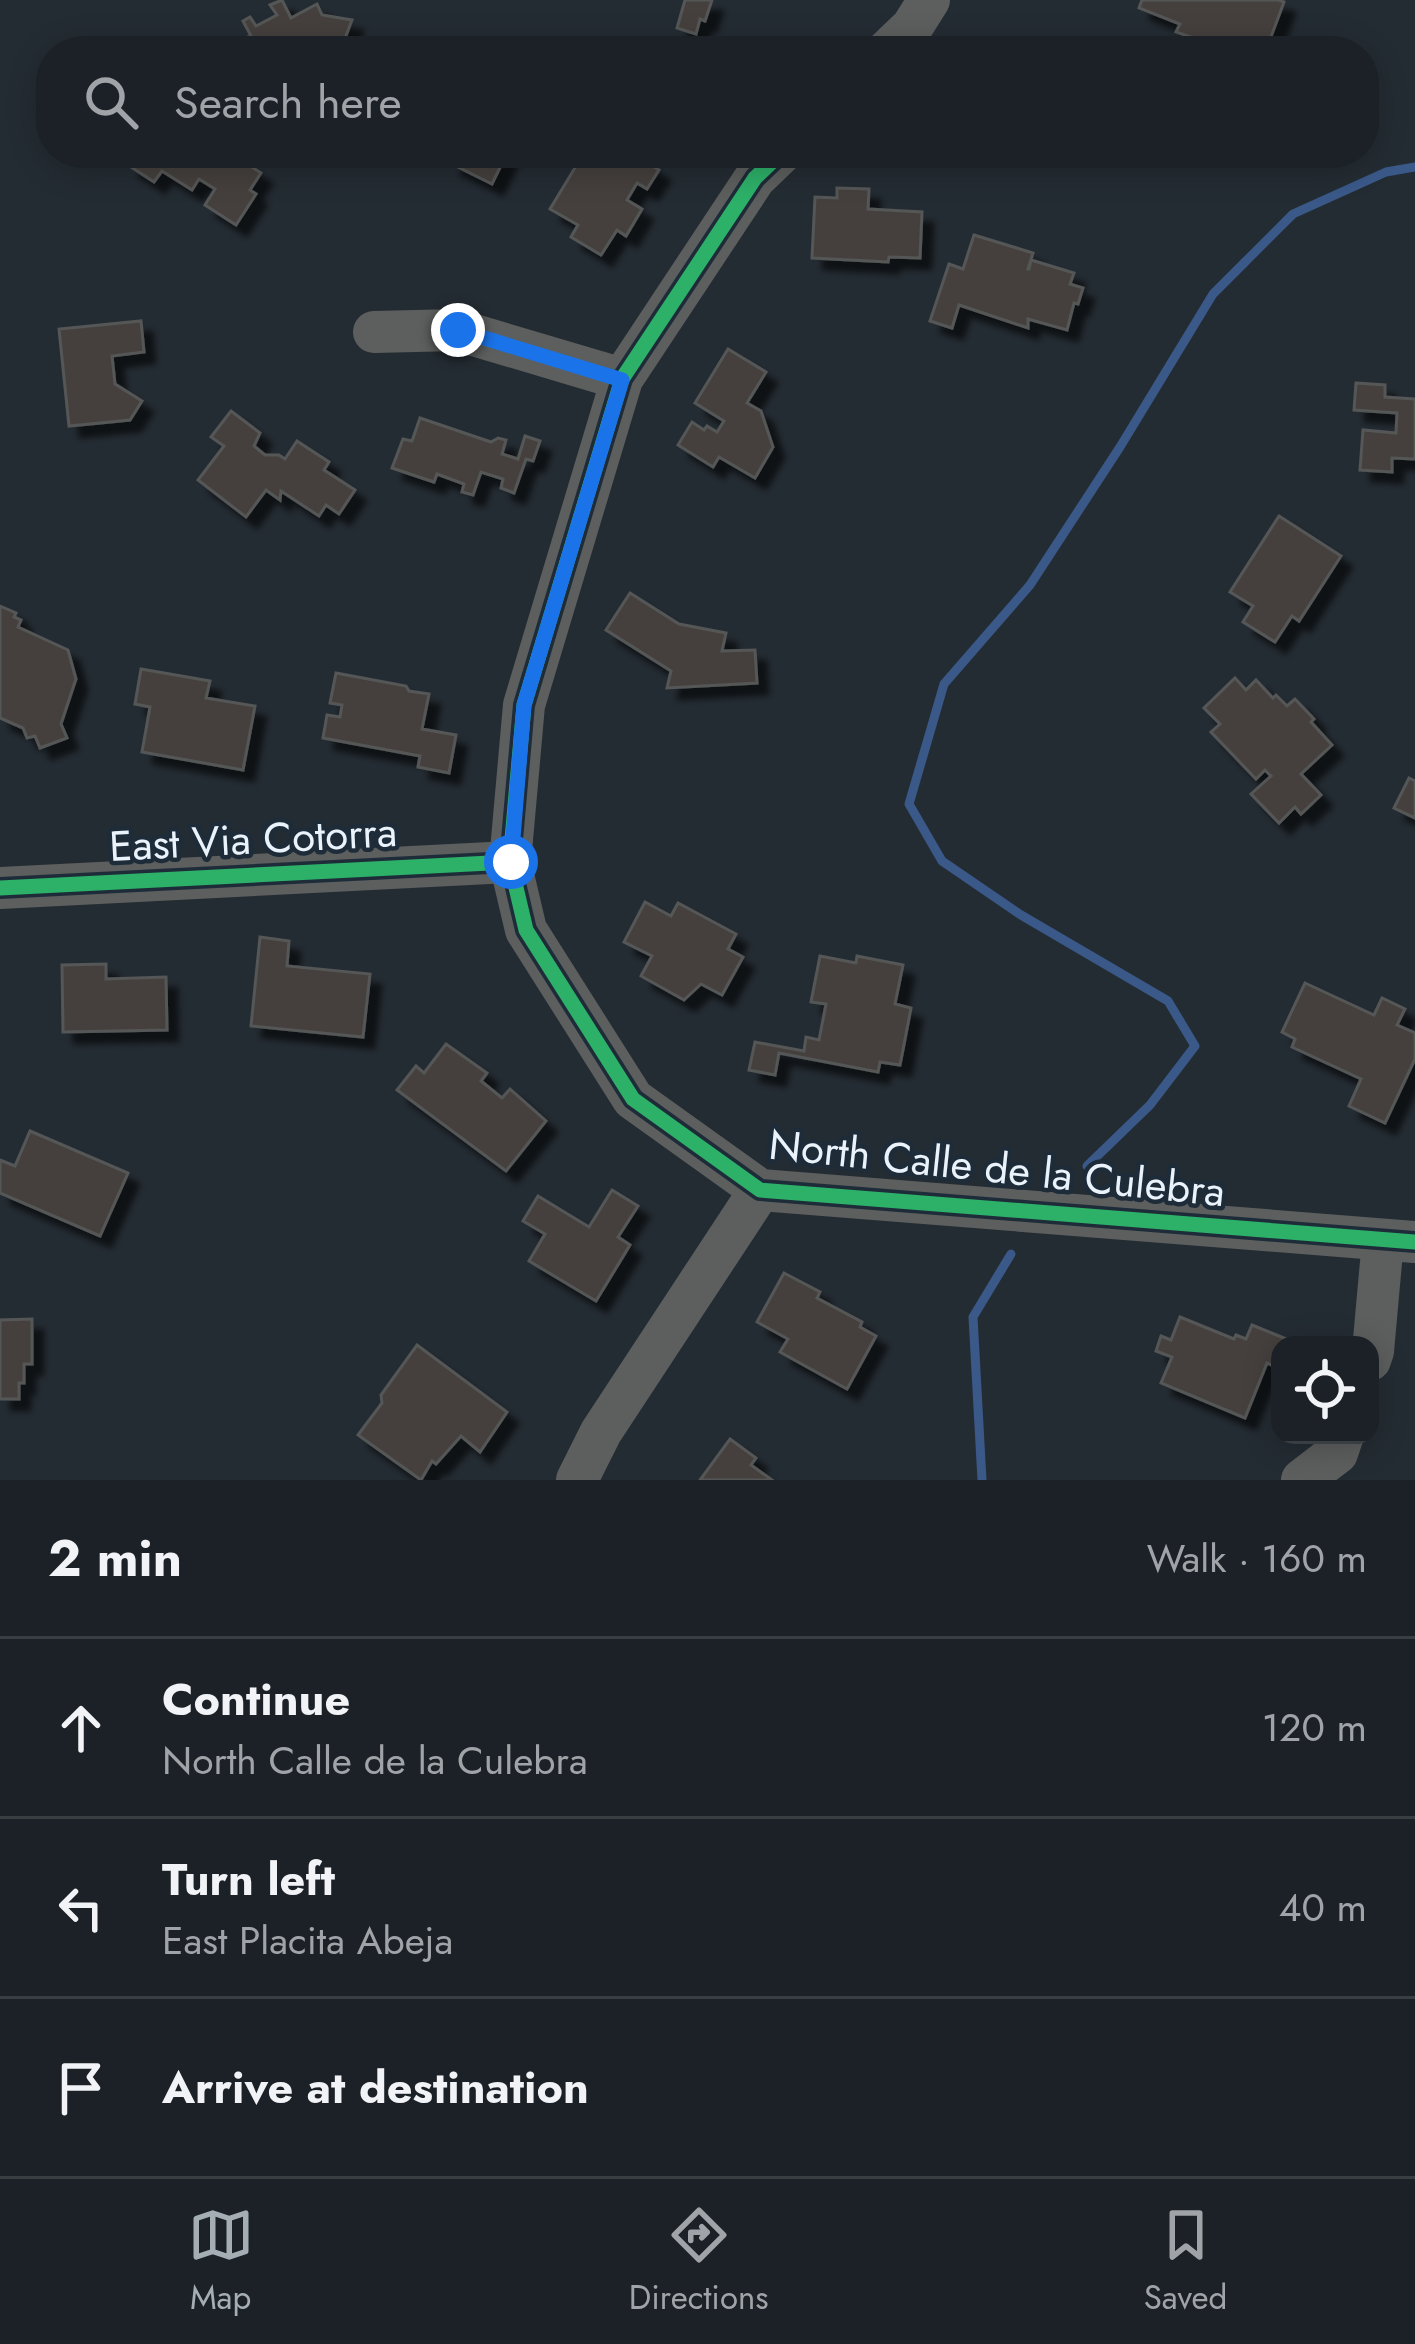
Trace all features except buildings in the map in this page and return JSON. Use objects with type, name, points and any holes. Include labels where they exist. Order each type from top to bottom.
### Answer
[{"type":"street","name":"North Calle de la Culebra","points":[[765,168],[622,380],[524,705],[511,862],[526,930],[634,1099],[760,1190],[1399,1241]]},
{"type":"street","points":[[374,332],[458,330],[622,380]]},
{"type":"street","name":"East Via Cotorra","points":[[0,888],[511,862]]},
{"type":"street","points":[[577,1480],[602,1432],[760,1190]]},
{"type":"street","points":[[1377,1336],[1399,1241]]},
{"type":"street","points":[[1302,1480],[1336,1454],[1340,1444]]},
{"type":"waterway","points":[[1087,1166],[1150,1105],[1195,1046],[1168,1001],[1021,915],[942,861],[909,804],[944,684],[1030,585],[1213,294],[1293,214],[1386,172],[1415,167]]},
{"type":"waterway","points":[[982,1480],[973,1317],[1011,1254]]},
{"type":"cycle path","points":[[765,168],[622,379],[524,705],[510,862],[526,930],[633,1099],[760,1190],[1415,1242]]},
{"type":"cycle path","points":[[0,888],[510,862]]},
{"type":"route","points":[[458,330],[622,380],[524,705],[511,862]]}]
